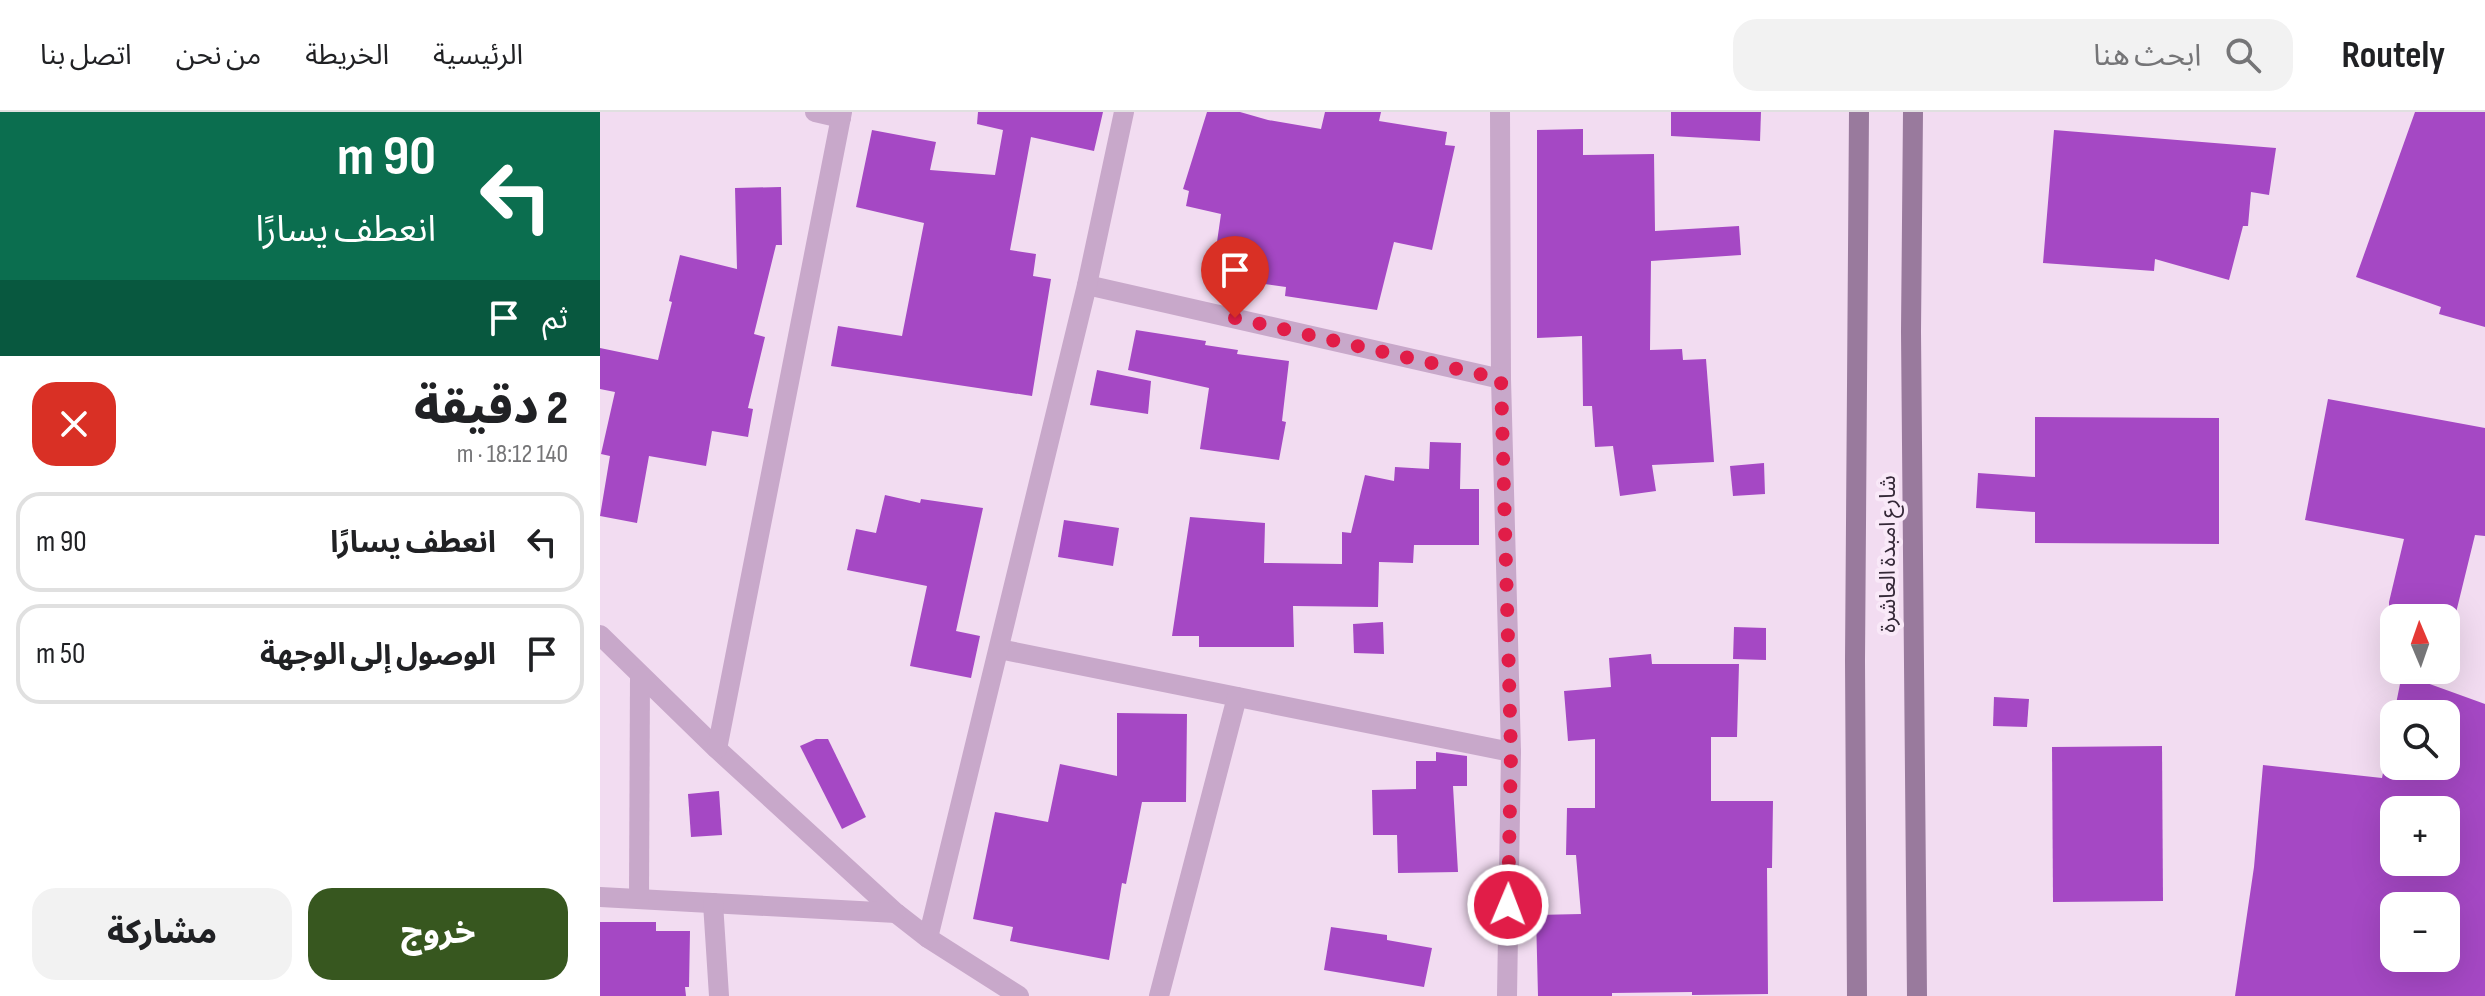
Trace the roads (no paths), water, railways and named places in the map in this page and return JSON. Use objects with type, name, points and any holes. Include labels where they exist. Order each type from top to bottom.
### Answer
[{"type":"main road","name":"شارع امبدة العاشرة","points":[[1857,996],[1855,661],[1859,112]]},
{"type":"main road","name":"شارع امبدة العاشرة","points":[[1913,112],[1911,424],[1917,996]]},
{"type":"street","points":[[717,749],[841,115],[815,112]]},
{"type":"street","points":[[928,938],[1087,285],[1124,112]]},
{"type":"street","points":[[1500,112],[1501,379],[1511,752],[1507,996]]},
{"type":"street","points":[[1087,285],[1501,379]]},
{"type":"street","points":[[600,635],[717,749],[896,913],[928,938],[1019,996]]},
{"type":"street","points":[[999,649],[1511,752]]},
{"type":"street","points":[[639,899],[640,676]]},
{"type":"street","points":[[1159,996],[1237,697]]},
{"type":"street","points":[[600,897],[896,913]]},
{"type":"street","points":[[713,903],[719,996]]}]
